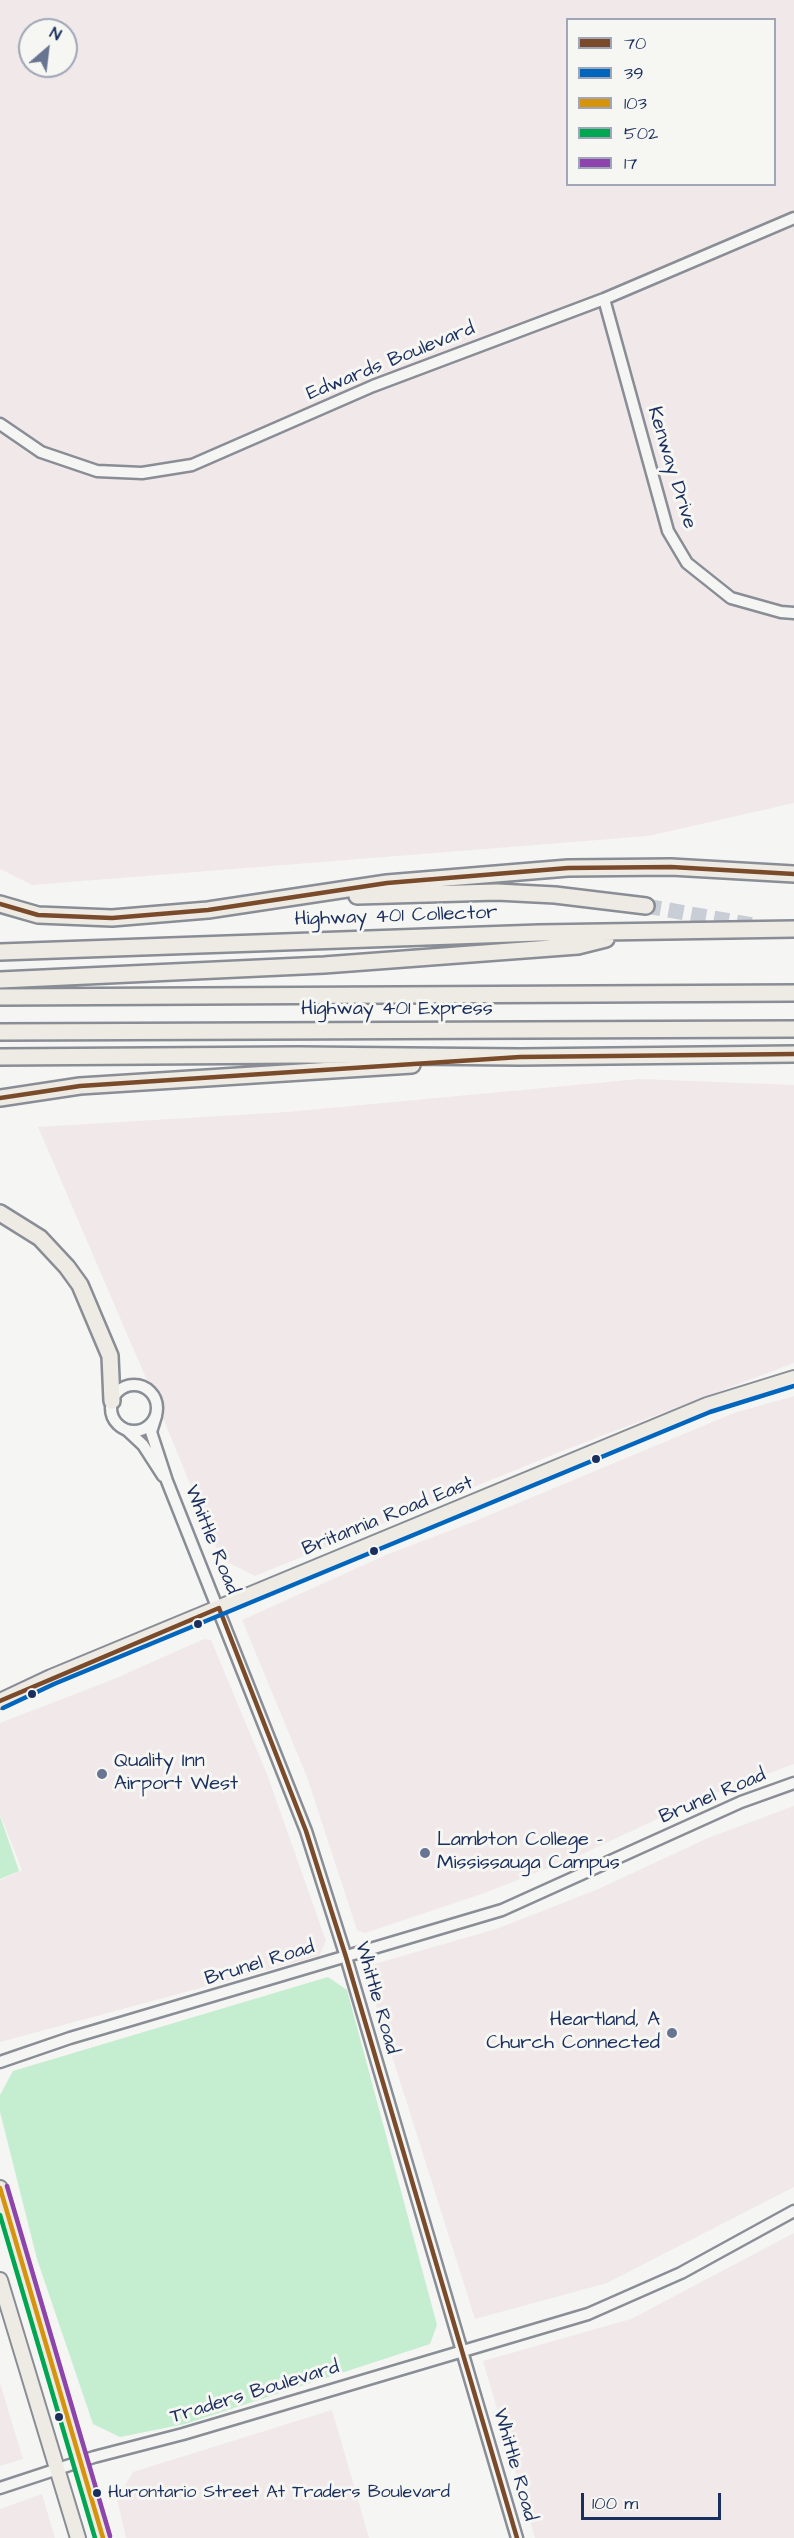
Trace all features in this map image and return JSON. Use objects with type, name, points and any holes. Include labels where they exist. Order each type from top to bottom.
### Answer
[{"type":"highway","points":[[0,904],[38,915],[111,918],[208,910],[387,883],[568,868],[671,867],[794,874]]},
{"type":"highway","points":[[294,898],[497,892],[555,895],[646,906]]},
{"type":"highway","name":"Highway 401 Collector","points":[[0,952],[539,933],[794,929]]},
{"type":"highway","points":[[0,980],[324,965],[578,946],[626,933]]},
{"type":"highway","name":"Highway 401 Express","points":[[0,997],[794,993]]},
{"type":"highway","name":"Highway 401 Express","points":[[0,1032],[794,1029]]},
{"type":"highway","points":[[0,1057],[298,1055],[520,1057],[794,1054]]},
{"type":"highway","points":[[0,1098],[92,1085],[520,1057]]},
{"type":"highway","points":[[0,1213],[40,1238],[67,1267],[80,1286],[110,1356],[112,1401]]},
{"type":"main road","name":"Britannia Road East","points":[[0,1701],[707,1405],[794,1378]]},
{"type":"main road","points":[[0,2188],[103,2538]]},
{"type":"main road","points":[[0,2280],[78,2538]]},
{"type":"street","name":"Edwards Boulevard","points":[[0,424],[41,452],[97,471],[142,473],[192,465],[373,386],[604,299],[794,218]]},
{"type":"street","name":"Kenway Drive","points":[[604,299],[668,531],[687,563],[731,598],[781,612],[794,613]]},
{"type":"street","points":[[126,1386],[142,1386],[154,1396],[156,1416],[143,1430],[127,1430],[113,1417],[112,1401],[115,1394],[126,1386]]},
{"type":"street","name":"Whittle Road","points":[[156,1416],[151,1432],[167,1481],[288,1780],[346,1957],[517,2538]]},
{"type":"street","name":"Whittle Road","points":[[127,1430],[143,1445],[167,1481]]},
{"type":"street","name":"Brunel Road","points":[[0,2062],[70,2038],[502,1910],[741,1802],[794,1783]]},
{"type":"street","name":"Traders Boulevard","points":[[0,2488],[80,2462],[543,2328],[625,2300],[681,2273],[794,2211]]},
{"type":"shaded area","points":[[0,0],[794,0],[794,803],[648,836],[32,885],[0,869]]},
{"type":"shaded area","points":[[640,1079],[794,1085],[794,1363],[567,1449],[255,1576],[221,1559],[38,1127],[287,1112]]},
{"type":"shaded area","points":[[794,1396],[794,1764],[700,1799],[576,1857],[487,1892],[365,1933],[357,1930],[307,1777],[242,1620],[386,1555],[475,1521],[734,1413]]},
{"type":"shaded area","points":[[204,1639],[211,1640],[267,1774],[326,1941],[319,1956],[0,2042],[0,1880],[22,1870],[0,1814],[0,1723],[114,1679]]},
{"type":"shaded area","points":[[794,1806],[794,2187],[607,2283],[475,2319],[364,1967],[496,1929],[596,1890],[708,1838]]},
{"type":"shaded area","points":[[794,2233],[794,2538],[535,2538],[483,2361],[631,2319]]},
{"type":"shaded area","points":[[0,2383],[23,2459],[0,2466]]},
{"type":"shaded area","points":[[332,2410],[369,2538],[126,2538],[117,2499],[133,2472]]},
{"type":"shaded area","points":[[42,2494],[55,2538],[0,2538],[0,2509]]},
{"type":"green space","points":[[0,1816],[19,1871],[0,1879]]},
{"type":"green space","points":[[328,1977],[347,1990],[437,2325],[430,2344],[185,2424],[120,2437],[93,2424],[37,2259],[0,2112],[0,2095],[13,2071]]},
{"type":"tunnel","points":[[646,906],[759,926]]},
{"type":"transit line","name":"70","points":[[0,904],[38,915],[112,918],[208,910],[387,883],[568,868],[671,867],[794,874]]},
{"type":"transit line","name":"70","points":[[0,1098],[80,1086],[520,1057],[794,1054]]},
{"type":"transit line","name":"39","points":[[3,1708],[54,1684],[710,1412],[794,1386]]},
{"type":"transit line","name":"70","points":[[0,1701],[219,1608],[306,1831],[346,1957],[517,2538]]},
{"type":"transit line","name":"17","points":[[7,2186],[110,2536]]},
{"type":"transit line","name":"103","points":[[0,2188],[103,2538]]},
{"type":"transit line","name":"502","points":[[0,2215],[95,2538]]},
{"type":"place","name":"Quality Inn Airport West","points":[[102,1774]]},
{"type":"place","name":"Lambton College - Mississauga Campus","points":[[425,1853]]},
{"type":"place","name":"Heartland, A Church Connected","points":[[672,2033]]},
{"type":"place","name":"Hurontario Street At Traders Boulevard","points":[[97,2493]]}]
